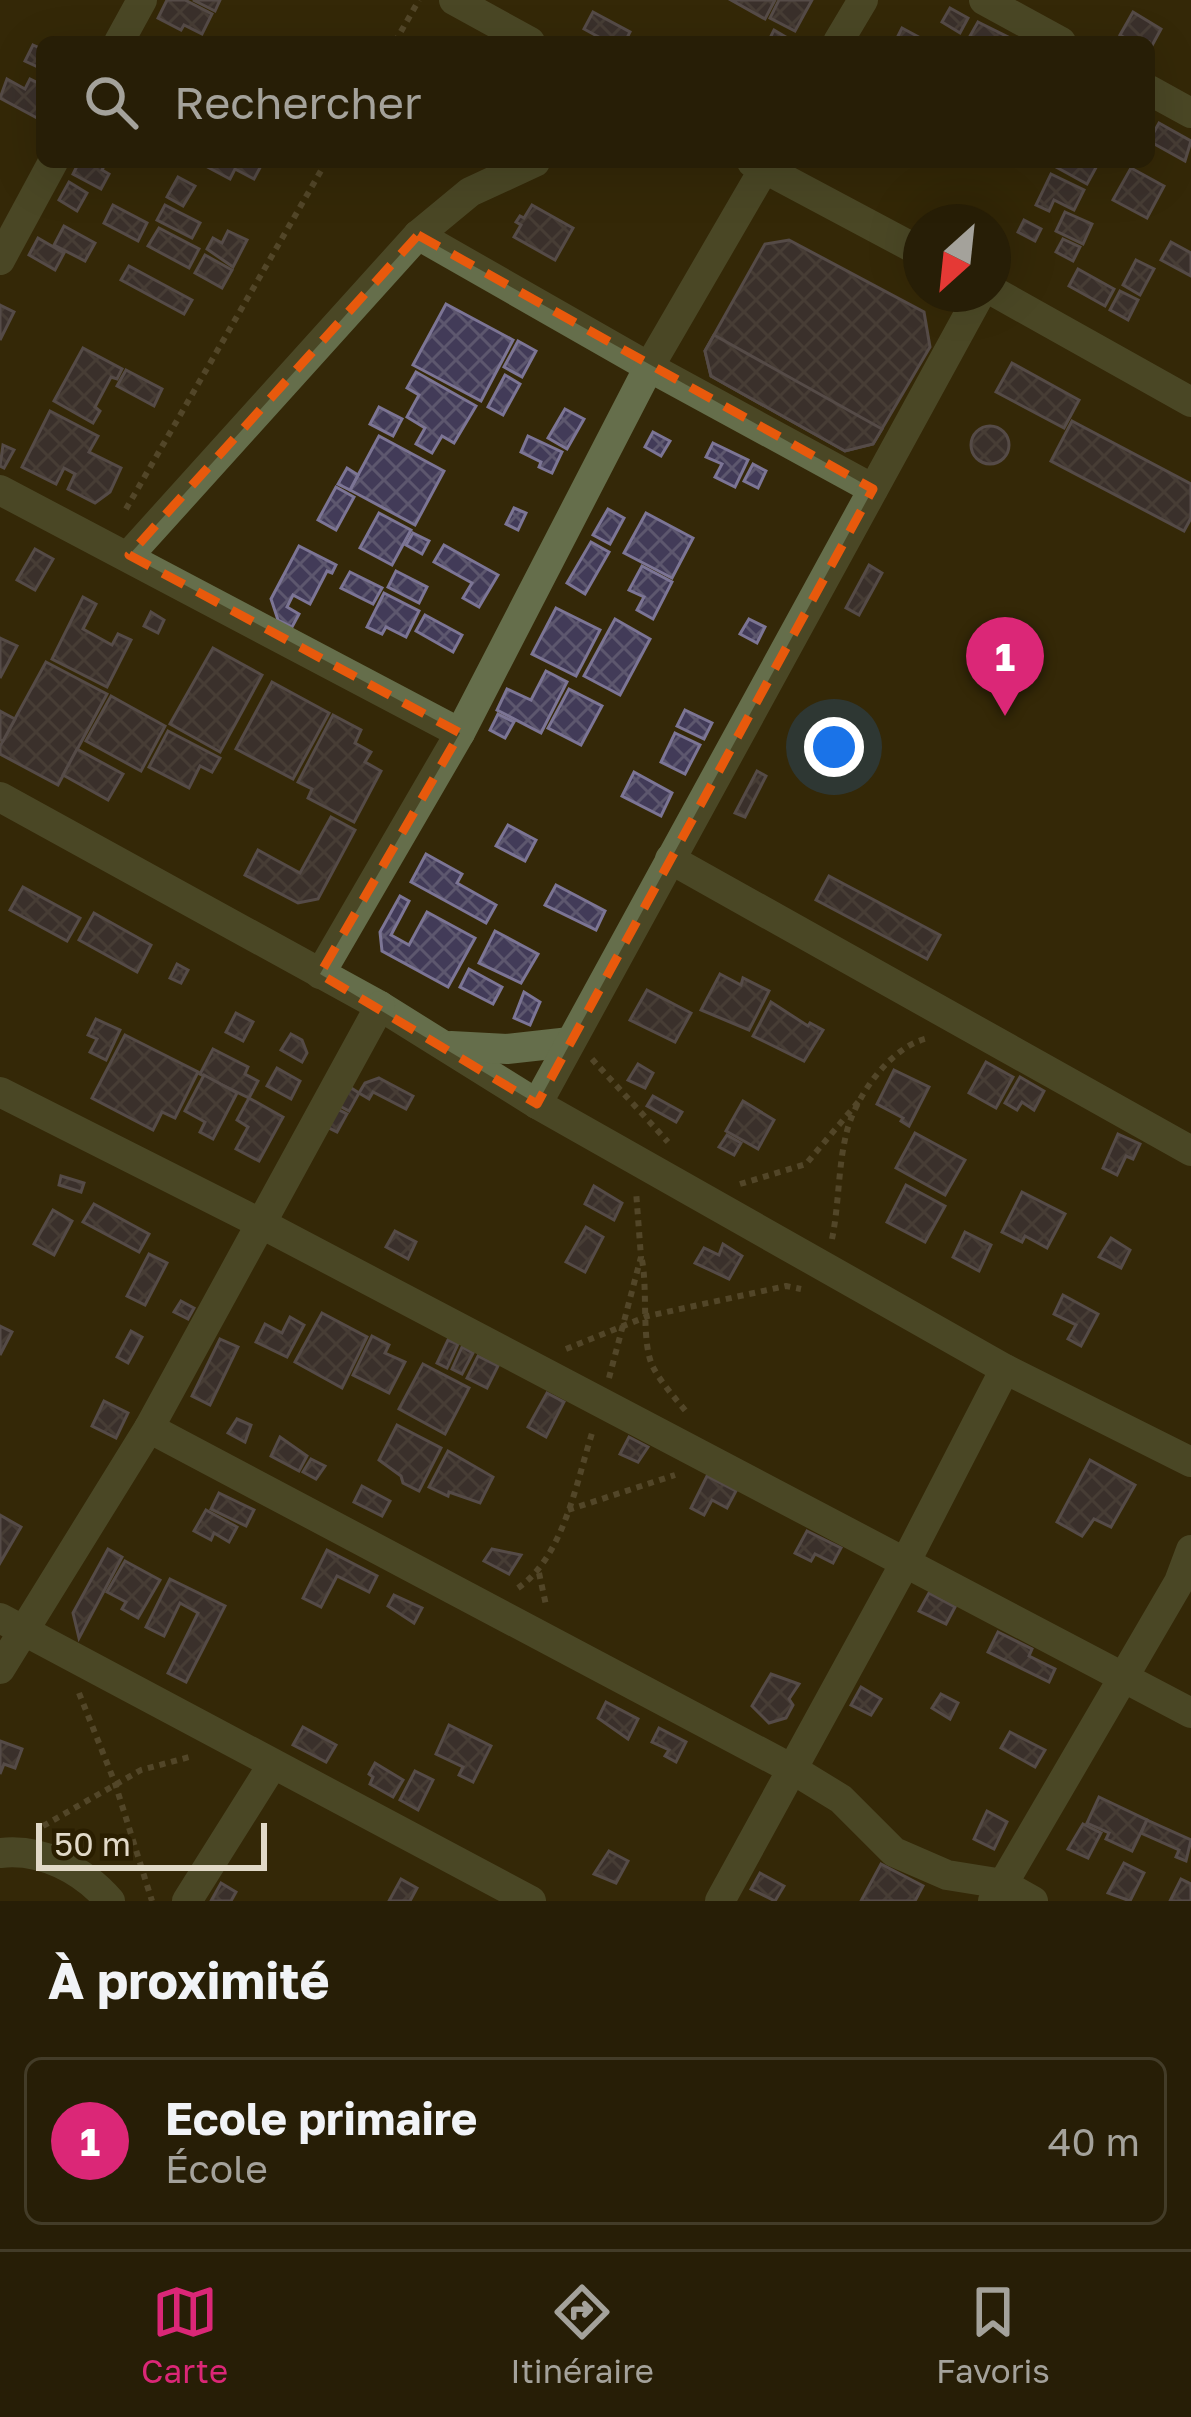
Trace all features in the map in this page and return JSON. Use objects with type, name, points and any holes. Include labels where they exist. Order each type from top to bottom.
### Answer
[{"type":"street","points":[[122,36],[142,0]]},
{"type":"street","points":[[454,0],[519,36]]},
{"type":"street","points":[[841,36],[862,0]]},
{"type":"street","points":[[984,0],[1050,36]]},
{"type":"street","points":[[1155,93],[1191,113]]},
{"type":"street","points":[[0,260],[50,168]]},
{"type":"street","points":[[118,550],[418,235],[470,192],[522,168]]},
{"type":"street","points":[[320,974],[460,733],[649,367],[759,168]]},
{"type":"street","points":[[768,168],[903,242]]},
{"type":"street","points":[[418,235],[873,488]]},
{"type":"street","points":[[1011,299],[1186,390]]},
{"type":"street","points":[[536,1104],[970,312]]},
{"type":"street","points":[[0,490],[460,733]]},
{"type":"street","points":[[0,797],[380,1006],[536,1104],[634,1158],[822,1279],[1191,1462]]},
{"type":"street","points":[[670,859],[1191,1150]]},
{"type":"street","points":[[0,1670],[12,1624],[149,1428],[380,1006]]},
{"type":"street","points":[[444,1046],[507,1049],[570,1042]]},
{"type":"street","points":[[0,1092],[262,1224],[1191,1713]]},
{"type":"street","points":[[720,1901],[1005,1369]]},
{"type":"street","points":[[149,1428],[792,1768],[841,1799],[894,1852],[998,1893],[1033,1901]]},
{"type":"street","points":[[998,1893],[1179,1582],[1191,1550]]},
{"type":"street","points":[[12,1624],[531,1901]]},
{"type":"street","points":[[187,1901],[273,1764]]},
{"type":"street","points":[[0,1853],[17,1851],[52,1860],[94,1884],[110,1901]]},
{"type":"path","points":[[398,36],[419,0]]},
{"type":"path","points":[[118,550],[323,168]]},
{"type":"path","points":[[728,1180],[744,1185],[806,1164],[912,1041],[972,1028]]},
{"type":"path","points":[[570,1042],[600,1064],[673,1147]]},
{"type":"path","points":[[565,1349],[648,1316],[822,1279],[840,1199],[846,1135],[859,1101]]},
{"type":"path","points":[[568,1510],[712,1463],[706,1429],[686,1412],[653,1366],[646,1341],[648,1316],[634,1158]]},
{"type":"path","points":[[490,1609],[539,1573],[568,1510],[641,1257]]},
{"type":"path","points":[[63,1652],[115,1783],[152,1901]]},
{"type":"path","points":[[38,1828],[141,1770],[237,1744]]},
{"type":"highlighted area","points":[[418,235],[873,489],[537,1104],[320,974],[460,733],[129,555]]},
{"type":"building","points":[[167,0],[185,0],[212,14],[202,34],[158,18]]},
{"type":"building","points":[[193,0],[220,0],[215,11]]},
{"type":"building","points":[[731,0],[775,0],[765,19]]},
{"type":"building","points":[[779,0],[812,0],[795,31],[770,18]]},
{"type":"building","points":[[950,8],[968,18],[960,33],[942,22]]},
{"type":"building","points":[[593,12],[630,32],[628,36],[597,36],[584,29]]},
{"type":"building","points":[[1133,12],[1161,29],[1155,40],[1155,36],[1120,35]]},
{"type":"building","points":[[978,22],[1006,36],[970,36]]},
{"type":"building","points":[[33,45],[36,46],[36,66],[25,61]]},
{"type":"building","points":[[7,79],[25,89],[30,79],[36,82],[36,117],[0,98]]},
{"type":"building","points":[[1159,123],[1191,141],[1185,161],[1155,144]]},
{"type":"building","points":[[76,168],[103,168],[109,174],[101,189],[73,174]]},
{"type":"building","points":[[209,168],[260,168],[254,179],[235,169],[230,179]]},
{"type":"building","points":[[1058,168],[1096,168],[1087,184]]},
{"type":"building","points":[[1131,168],[1164,186],[1147,218],[1113,200]]},
{"type":"building","points":[[1051,174],[1084,190],[1074,210],[1054,200],[1049,211],[1036,205]]},
{"type":"building","points":[[178,177],[195,186],[183,206],[167,197]]},
{"type":"building","points":[[69,182],[87,193],[77,211],[59,200]]},
{"type":"building","points":[[113,205],[147,223],[138,241],[104,223]]},
{"type":"building","points":[[165,205],[200,223],[192,238],[157,220]]},
{"type":"building","points":[[532,205],[573,228],[555,260],[514,237],[521,225],[516,222]]},
{"type":"building","points":[[1065,212],[1092,224],[1083,244],[1056,231]]},
{"type":"building","points":[[1024,220],[1041,229],[1035,241],[1018,232]]},
{"type":"building","points":[[64,226],[95,243],[85,261],[54,245]]},
{"type":"building","points":[[159,228],[199,249],[189,268],[148,246]]},
{"type":"building","points":[[228,231],[247,240],[233,267],[207,249],[213,238],[222,243]]},
{"type":"building","points":[[38,238],[64,253],[55,270],[29,255]]},
{"type":"building","points":[[1063,239],[1080,247],[1073,261],[1056,252]]},
{"type":"building","points":[[789,240],[903,301],[903,312],[924,312],[930,347],[873,444],[845,451],[711,376],[705,351],[765,244]]},
{"type":"building","points":[[1171,242],[1191,253],[1191,276],[1161,260]]},
{"type":"building","points":[[205,255],[232,270],[222,288],[195,273]]},
{"type":"building","points":[[1136,260],[1154,269],[1140,295],[1123,285]]},
{"type":"building","points":[[129,266],[192,300],[184,314],[121,280]]},
{"type":"building","points":[[1078,269],[1114,289],[1105,306],[1069,286]]},
{"type":"building","points":[[1120,291],[1138,300],[1128,320],[1110,310]]},
{"type":"building","points":[[446,304],[513,340],[481,401],[413,365]]},
{"type":"building","points":[[0,305],[14,312],[0,340]]},
{"type":"building","points":[[714,335],[882,429],[873,444],[845,451],[711,376],[705,351]]},
{"type":"building","points":[[518,341],[536,351],[522,377],[504,367]]},
{"type":"building","points":[[83,348],[122,369],[117,379],[111,377],[95,407],[100,411],[93,423],[54,401]]},
{"type":"building","points":[[1012,363],[1079,400],[1064,428],[996,392]]},
{"type":"building","points":[[126,370],[162,389],[154,406],[117,386]]},
{"type":"building","points":[[416,372],[476,406],[454,443],[442,436],[432,453],[416,444],[425,428],[407,417],[419,395],[407,388]]},
{"type":"building","points":[[505,375],[520,384],[503,415],[488,407]]},
{"type":"building","points":[[379,407],[402,419],[393,436],[370,424]]},
{"type":"building","points":[[565,409],[584,419],[567,449],[548,438]]},
{"type":"building","points":[[50,411],[98,436],[89,452],[121,468],[110,492],[95,503],[68,489],[75,474],[64,468],[56,484],[22,467]]},
{"type":"building","points":[[1072,421],[1191,484],[1191,518],[1184,531],[1051,461]]},
{"type":"building","points":[[990,426],[1003,432],[1009,445],[1003,458],[990,464],[977,458],[971,445],[977,432]]},
{"type":"building","points":[[653,432],[670,441],[661,456],[645,447]]},
{"type":"building","points":[[379,436],[444,471],[415,525],[350,490]]},
{"type":"building","points":[[528,436],[562,452],[552,473],[521,452]]},
{"type":"building","points":[[713,443],[748,460],[735,487],[715,477],[722,464],[706,457]]},
{"type":"building","points":[[3,445],[14,450],[4,468],[0,466]]},
{"type":"building","points":[[753,464],[766,471],[758,488],[744,481]]},
{"type":"building","points":[[347,468],[358,475],[350,490],[338,484]]},
{"type":"building","points":[[336,487],[354,497],[336,530],[318,520]]},
{"type":"building","points":[[514,508],[526,513],[518,530],[506,524]]},
{"type":"building","points":[[608,509],[624,518],[610,544],[593,535]]},
{"type":"building","points":[[379,513],[411,530],[392,565],[360,548]]},
{"type":"building","points":[[646,513],[693,538],[672,578],[624,553]]},
{"type":"building","points":[[413,533],[429,541],[422,554],[406,545]]},
{"type":"building","points":[[591,542],[609,552],[585,594],[567,583]]},
{"type":"building","points":[[444,545],[498,575],[479,607],[463,598],[472,583],[434,562]]},
{"type":"building","points":[[299,546],[336,565],[332,573],[327,571],[310,604],[293,595],[287,607],[299,614],[292,627],[278,620],[271,599]]},
{"type":"building","points":[[35,549],[53,559],[35,590],[17,580]]},
{"type":"building","points":[[869,565],[882,573],[859,615],[846,608]]},
{"type":"building","points":[[642,566],[672,582],[653,619],[637,610],[644,597],[629,590]]},
{"type":"building","points":[[396,571],[427,587],[419,603],[388,587]]},
{"type":"building","points":[[350,572],[382,588],[373,604],[341,588]]},
{"type":"building","points":[[384,593],[419,611],[406,637],[386,627],[382,634],[367,627]]},
{"type":"building","points":[[83,597],[96,604],[83,629],[112,645],[118,634],[131,640],[107,687],[52,659]]},
{"type":"building","points":[[556,608],[600,630],[576,676],[532,654]]},
{"type":"building","points":[[151,612],[164,620],[158,633],[144,626]]},
{"type":"building","points":[[425,615],[462,635],[453,652],[416,631]]},
{"type":"building","points":[[615,619],[650,639],[620,695],[584,676]]},
{"type":"building","points":[[749,619],[765,627],[757,643],[740,634]]},
{"type":"building","points":[[0,638],[17,646],[0,678]]},
{"type":"building","points":[[213,648],[262,675],[220,752],[170,724]]},
{"type":"building","points":[[46,662],[107,694],[58,785],[0,754]]},
{"type":"building","points":[[546,671],[567,682],[541,733],[497,710],[507,689],[531,700]]},
{"type":"building","points":[[272,682],[329,713],[293,779],[236,749]]},
{"type":"building","points":[[569,689],[602,706],[581,745],[548,728]]},
{"type":"building","points":[[111,696],[165,726],[141,771],[86,741]]},
{"type":"building","points":[[685,710],[712,723],[704,739],[677,726]]},
{"type":"building","points":[[0,711],[15,719],[3,741],[0,740]]},
{"type":"building","points":[[498,714],[514,722],[505,738],[490,730]]},
{"type":"building","points":[[333,715],[361,730],[355,743],[371,752],[365,762],[381,771],[354,822],[308,798],[312,789],[298,782]]},
{"type":"building","points":[[168,731],[220,758],[212,772],[200,766],[189,788],[149,767]]},
{"type":"building","points":[[675,733],[700,745],[685,774],[661,762]]},
{"type":"building","points":[[77,749],[123,774],[108,800],[63,775]]},
{"type":"building","points":[[757,771],[766,776],[745,817],[735,813]]},
{"type":"building","points":[[634,772],[672,793],[661,816],[622,796]]},
{"type":"building","points":[[331,817],[355,830],[318,899],[298,903],[245,875],[258,850],[300,873]]},
{"type":"building","points":[[508,825],[536,840],[525,861],[496,846]]},
{"type":"building","points":[[426,854],[462,874],[457,883],[496,905],[486,923],[411,882]]},
{"type":"building","points":[[829,876],[940,935],[927,959],[816,900]]},
{"type":"building","points":[[556,885],[605,911],[596,930],[545,905]]},
{"type":"building","points":[[23,887],[80,918],[67,941],[10,910]]},
{"type":"building","points":[[400,896],[409,901],[391,935],[409,945],[427,912],[475,938],[448,987],[382,951],[380,932]]},
{"type":"building","points":[[94,913],[151,945],[137,972],[79,940]]},
{"type":"building","points":[[495,931],[538,954],[521,983],[479,963]]},
{"type":"building","points":[[177,964],[188,970],[181,983],[170,978]]},
{"type":"building","points":[[469,969],[502,987],[493,1004],[460,987]]},
{"type":"building","points":[[720,974],[741,985],[743,978],[769,991],[749,1030],[701,1010]]},
{"type":"building","points":[[647,990],[691,1013],[675,1042],[630,1020]]},
{"type":"building","points":[[524,992],[540,1002],[530,1025],[514,1018]]},
{"type":"building","points":[[771,1002],[823,1030],[804,1061],[753,1036]]},
{"type":"building","points":[[236,1013],[253,1022],[243,1041],[226,1032]]},
{"type":"building","points":[[96,1019],[120,1030],[106,1060],[90,1052],[97,1039],[88,1035]]},
{"type":"building","points":[[291,1034],[302,1040],[307,1053],[302,1062],[281,1050]]},
{"type":"building","points":[[125,1035],[198,1072],[175,1118],[162,1112],[153,1130],[92,1098]]},
{"type":"building","points":[[213,1049],[248,1067],[245,1074],[258,1081],[249,1098],[200,1074]]},
{"type":"building","points":[[986,1062],[1013,1077],[996,1108],[969,1093]]},
{"type":"building","points":[[638,1064],[653,1073],[645,1088],[628,1080]]},
{"type":"building","points":[[277,1068],[300,1081],[291,1099],[267,1086]]},
{"type":"building","points":[[894,1070],[929,1087],[909,1126],[877,1104]]},
{"type":"building","points":[[204,1075],[237,1093],[213,1139],[200,1132],[205,1122],[185,1111]]},
{"type":"building","points":[[1020,1077],[1044,1091],[1034,1110],[1022,1102],[1017,1110],[1005,1103]]},
{"type":"building","points":[[379,1078],[413,1096],[406,1109],[373,1092],[369,1099],[359,1093],[365,1083]]},
{"type":"building","points":[[345,1084],[359,1093],[349,1111],[334,1103]]},
{"type":"building","points":[[653,1096],[682,1112],[676,1122],[647,1106]]},
{"type":"building","points":[[249,1098],[283,1117],[259,1161],[236,1149],[248,1127],[237,1120]]},
{"type":"building","points":[[743,1101],[774,1120],[758,1149],[726,1131]]},
{"type":"building","points":[[333,1107],[347,1114],[337,1132],[323,1125]]},
{"type":"building","points":[[915,1133],[965,1160],[945,1195],[896,1168]]},
{"type":"building","points":[[1118,1134],[1140,1144],[1133,1159],[1126,1156],[1117,1175],[1103,1168]]},
{"type":"building","points":[[727,1135],[741,1143],[734,1155],[719,1147]]},
{"type":"building","points":[[61,1176],[84,1183],[81,1192],[59,1185]]},
{"type":"building","points":[[906,1185],[945,1206],[925,1242],[887,1222]]},
{"type":"building","points":[[594,1186],[622,1203],[614,1220],[585,1204]]},
{"type":"building","points":[[1022,1192],[1065,1214],[1047,1248],[1025,1236],[1022,1242],[1002,1232]]},
{"type":"building","points":[[94,1204],[149,1234],[139,1252],[83,1222]]},
{"type":"building","points":[[53,1210],[72,1221],[54,1255],[34,1244]]},
{"type":"building","points":[[586,1227],[603,1237],[585,1272],[566,1262]]},
{"type":"building","points":[[395,1231],[416,1242],[408,1259],[386,1247]]},
{"type":"building","points":[[965,1232],[991,1245],[979,1271],[953,1257]]},
{"type":"building","points":[[1111,1238],[1130,1250],[1121,1268],[1099,1257]]},
{"type":"building","points":[[723,1244],[742,1256],[729,1279],[695,1263],[704,1248],[719,1255]]},
{"type":"building","points":[[149,1254],[167,1263],[145,1305],[127,1296]]},
{"type":"building","points":[[1063,1295],[1098,1314],[1081,1346],[1068,1339],[1076,1325],[1054,1314]]},
{"type":"building","points":[[181,1301],[194,1308],[188,1319],[174,1312]]},
{"type":"building","points":[[322,1313],[367,1337],[342,1388],[295,1362]]},
{"type":"building","points":[[290,1317],[304,1325],[287,1357],[256,1342],[265,1324],[282,1333]]},
{"type":"building","points":[[0,1326],[12,1332],[0,1355]]},
{"type":"building","points":[[131,1331],[142,1337],[128,1363],[117,1357]]},
{"type":"building","points":[[372,1336],[389,1345],[385,1353],[405,1362],[389,1393],[353,1375]]},
{"type":"building","points":[[220,1339],[238,1347],[210,1405],[192,1396]]},
{"type":"building","points":[[448,1340],[458,1344],[447,1368],[437,1363]]},
{"type":"building","points":[[462,1347],[473,1353],[462,1374],[452,1369]]},
{"type":"building","points":[[478,1356],[498,1366],[487,1388],[467,1378]]},
{"type":"building","points":[[423,1364],[469,1388],[445,1434],[399,1409]]},
{"type":"building","points":[[547,1393],[564,1402],[546,1437],[528,1427]]},
{"type":"building","points":[[104,1401],[128,1413],[116,1438],[92,1426]]},
{"type":"building","points":[[237,1419],[251,1425],[245,1442],[228,1433]]},
{"type":"building","points":[[397,1425],[441,1448],[419,1491],[379,1460]]},
{"type":"building","points":[[280,1437],[307,1456],[299,1471],[271,1456]]},
{"type":"building","points":[[629,1437],[648,1447],[638,1462],[620,1454]]},
{"type":"building","points":[[448,1451],[493,1477],[480,1503],[429,1487]]},
{"type":"building","points":[[311,1459],[325,1466],[316,1479],[303,1472]]},
{"type":"building","points":[[1090,1460],[1135,1485],[1111,1527],[1094,1519],[1082,1536],[1057,1522]]},
{"type":"building","points":[[707,1476],[736,1491],[727,1508],[712,1500],[704,1515],[691,1508]]},
{"type":"building","points":[[362,1486],[390,1501],[382,1516],[354,1502]]},
{"type":"building","points":[[219,1493],[254,1510],[246,1526],[211,1509]]},
{"type":"building","points":[[206,1510],[237,1527],[229,1542],[214,1533],[211,1540],[194,1531]]},
{"type":"building","points":[[0,1515],[21,1527],[0,1563]]},
{"type":"building","points":[[807,1531],[841,1548],[833,1563],[815,1554],[811,1561],[795,1553]]},
{"type":"building","points":[[108,1549],[122,1557],[79,1638],[73,1613]]},
{"type":"building","points":[[492,1549],[521,1555],[509,1574],[484,1561]]},
{"type":"building","points":[[327,1550],[377,1576],[369,1592],[337,1576],[321,1607],[303,1598]]},
{"type":"building","points":[[125,1561],[160,1580],[138,1618],[122,1609],[126,1602],[107,1592]]},
{"type":"building","points":[[170,1579],[225,1606],[186,1682],[168,1673],[198,1613],[180,1603],[164,1636],[146,1627]]},
{"type":"building","points":[[929,1593],[955,1607],[946,1624],[919,1611]]},
{"type":"building","points":[[394,1595],[422,1608],[414,1623],[388,1606]]},
{"type":"building","points":[[998,1632],[1032,1649],[1029,1656],[1055,1669],[1049,1682],[988,1652]]},
{"type":"building","points":[[771,1674],[799,1684],[789,1699],[793,1705],[786,1718],[769,1723],[752,1706]]},
{"type":"building","points":[[861,1687],[881,1699],[871,1715],[851,1705]]},
{"type":"building","points":[[941,1694],[958,1703],[950,1719],[932,1708]]},
{"type":"building","points":[[606,1702],[638,1719],[628,1739],[598,1718]]},
{"type":"building","points":[[449,1725],[491,1746],[473,1782],[459,1775],[463,1767],[436,1754]]},
{"type":"building","points":[[303,1727],[336,1745],[326,1762],[293,1745]]},
{"type":"building","points":[[659,1728],[686,1742],[676,1762],[665,1756],[669,1750],[652,1742]]},
{"type":"building","points":[[1010,1732],[1045,1750],[1035,1767],[1001,1748]]},
{"type":"building","points":[[0,1741],[22,1749],[15,1768],[4,1764],[0,1774]]},
{"type":"building","points":[[375,1763],[403,1780],[393,1797],[370,1784]]},
{"type":"building","points":[[415,1771],[433,1780],[418,1810],[400,1800]]},
{"type":"building","points":[[1099,1797],[1147,1820],[1132,1851],[1087,1823]]},
{"type":"building","points":[[987,1811],[1007,1822],[994,1849],[974,1839]]},
{"type":"building","points":[[1147,1820],[1191,1840],[1186,1861],[1176,1857],[1179,1850],[1141,1833]]},
{"type":"building","points":[[1083,1824],[1101,1833],[1088,1858],[1068,1849]]},
{"type":"building","points":[[609,1851],[628,1861],[616,1883],[594,1874]]},
{"type":"building","points":[[1124,1863],[1144,1873],[1130,1901],[1108,1893]]},
{"type":"building","points":[[881,1864],[923,1886],[915,1901],[861,1901]]},
{"type":"building","points":[[760,1873],[784,1886],[775,1901],[751,1889]]},
{"type":"building","points":[[401,1879],[417,1888],[410,1901],[389,1901]]},
{"type":"building","points":[[1181,1879],[1191,1884],[1191,1901],[1170,1901]]},
{"type":"building","points":[[221,1883],[236,1892],[231,1901],[211,1901]]},
{"type":"place","name":"Ecole primaire","points":[[1005,716]]}]
